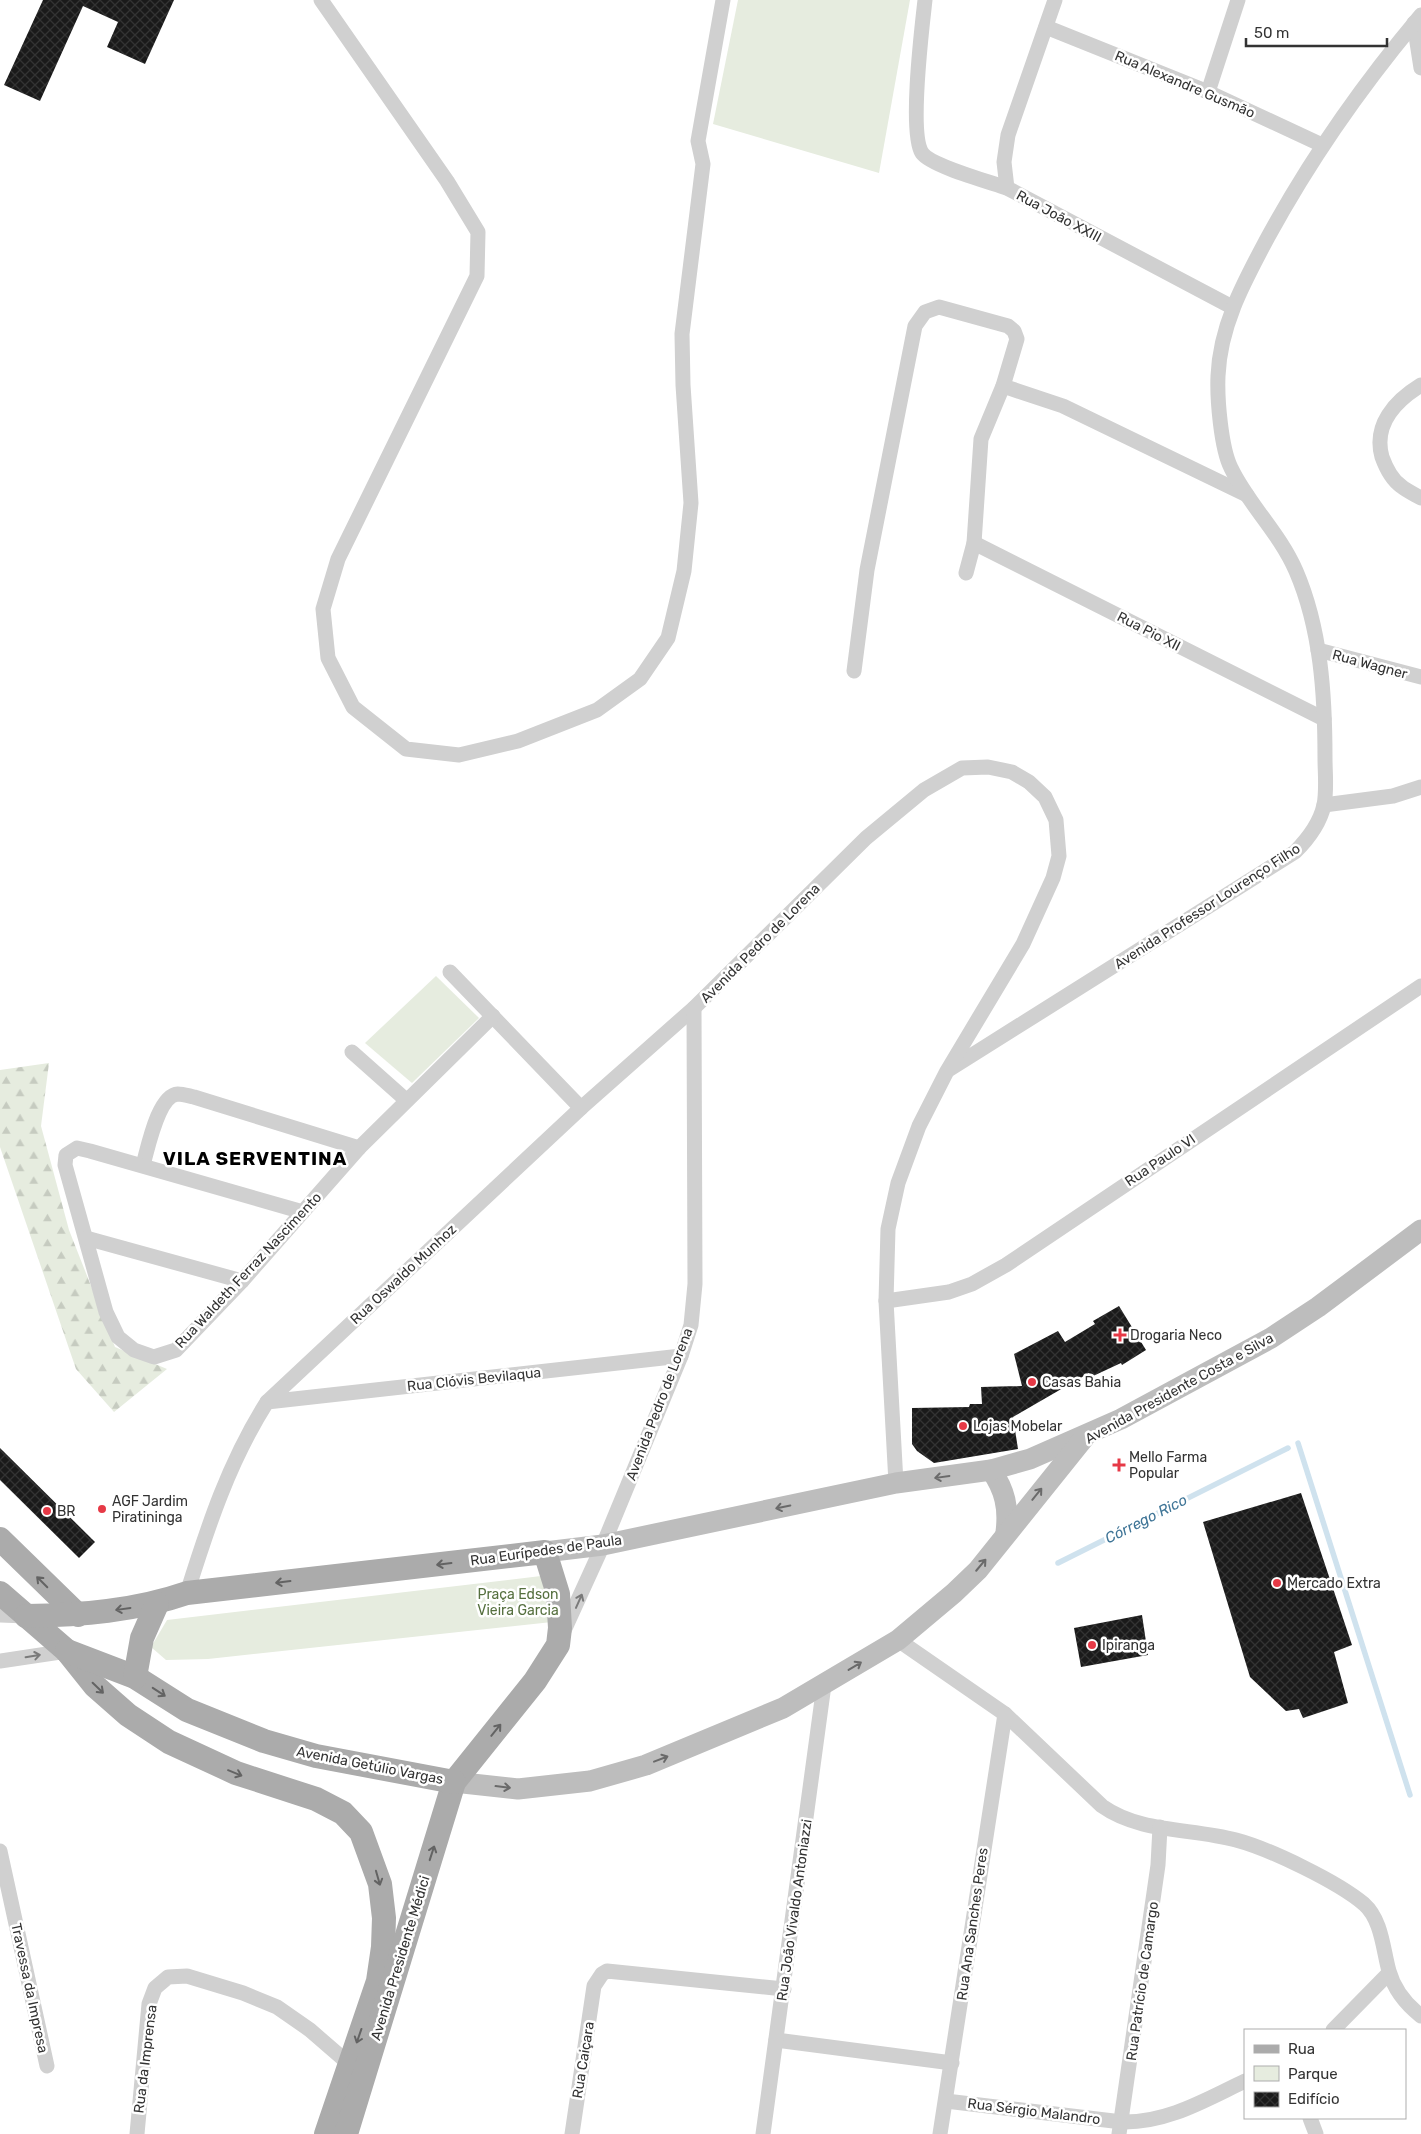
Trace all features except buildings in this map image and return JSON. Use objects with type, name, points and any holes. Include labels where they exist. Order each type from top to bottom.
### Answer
[{"type":"main road","points":[[0,1540],[78,1616]]},
{"type":"main road","name":"Rua Eurípedes de Paula","points":[[26,1616],[78,1616],[157,1604],[187,1593],[545,1552]]},
{"type":"main road","name":"Avenida Pedro de Lorena","points":[[454,1782],[535,1681],[558,1644],[560,1628],[558,1594],[545,1552]]},
{"type":"main road","name":"Avenida Getúlio Vargas","points":[[0,1593],[67,1650],[95,1686],[128,1715],[169,1742],[236,1773],[316,1800],[343,1813],[361,1832]]},
{"type":"main road","points":[[135,1677],[142,1638],[157,1604]]},
{"type":"main road","name":"Avenida Getúlio Vargas","points":[[67,1650],[135,1677],[187,1710],[264,1741],[316,1756],[454,1782]]},
{"type":"main road","name":"Avenida Presidente Médici","points":[[326,2134],[357,2071],[454,1782]]},
{"type":"main road","name":"Avenida Presidente Médici","points":[[346,2134],[357,2071],[378,1981],[383,1947],[384,1918],[380,1884],[361,1832]]},
{"type":"street","points":[[321,0],[447,182],[478,232],[477,276],[338,559],[323,609],[328,658],[353,708],[406,750],[458,755],[518,741],[597,710],[640,679],[668,638],[684,571],[691,503],[683,385],[682,334],[703,164],[698,141],[723,0]]},
{"type":"street","points":[[926,0],[921,34],[916,135],[922,154],[938,164],[1007,188]]},
{"type":"street","name":"Rua João XXIII","points":[[1055,0],[1008,135],[1004,162],[1007,188],[1232,307]]},
{"type":"street","points":[[1208,92],[1238,0]]},
{"type":"street","points":[[1418,19],[1421,68]]},
{"type":"street","name":"Avenida Professor Lourenço Filho","points":[[947,1072],[1295,852],[1306,841],[1315,826],[1324,805],[1324,719],[1318,650],[1310,605],[1294,568],[1275,532],[1230,468],[1218,404],[1218,375],[1223,336],[1232,307],[1292,192],[1322,145],[1418,19]]},
{"type":"street","name":"Rua Alexandre Gusmão","points":[[1046,27],[1208,92],[1322,145]]},
{"type":"street","points":[[854,671],[867,570],[915,326],[925,312],[939,307],[1008,326],[1014,331],[1017,339],[1002,386],[981,439],[974,543],[966,573]]},
{"type":"street","points":[[1421,385],[1393,407],[1382,425],[1380,448],[1386,469],[1395,480],[1400,486],[1421,498]]},
{"type":"street","points":[[1002,386],[1063,406],[1248,495]]},
{"type":"street","name":"Rua Pio XII","points":[[974,543],[1324,719]]},
{"type":"street","name":"Rua Wagner","points":[[1318,650],[1421,678]]},
{"type":"street","name":"Avenida Pedro de Lorena","points":[[558,1644],[603,1545],[681,1356],[690,1325],[695,1284],[694,1008],[866,838],[924,790],[962,768],[988,767],[1012,772],[1029,782],[1045,798],[1056,820],[1059,844],[1057,867],[1023,944],[947,1072]]},
{"type":"street","points":[[1324,805],[1393,796],[1421,787]]},
{"type":"street","points":[[450,972],[582,1108]]},
{"type":"street","name":"Rua Paulo VI","points":[[886,1301],[949,1292],[981,1279],[1421,986]]},
{"type":"street","name":"Rua Oswaldo Munhoz","points":[[187,1593],[212,1514],[233,1462],[267,1402],[582,1108],[694,1008]]},
{"type":"street","name":"Rua Waldeth Ferraz Nascimento","points":[[143,1164],[77,1148],[66,1155],[64,1165],[106,1312],[118,1336],[134,1350],[154,1357],[176,1350],[242,1280],[358,1148],[493,1016]]},
{"type":"street","points":[[352,1052],[406,1100]]},
{"type":"street","points":[[896,1483],[886,1301],[888,1229],[898,1183],[919,1126],[947,1072]]},
{"type":"street","points":[[303,1212],[143,1164],[158,1113],[166,1099],[177,1094],[194,1097],[358,1148]]},
{"type":"street","name":"Avenida Presidente Costa e Silva","points":[[454,1782],[518,1789],[590,1781],[646,1765],[700,1744],[783,1708],[824,1685],[898,1640],[954,1593],[978,1570],[1006,1532],[1085,1436],[1271,1338],[1325,1302],[1421,1230]]},
{"type":"street","points":[[86,1238],[242,1280]]},
{"type":"street","name":"Rua Clóvis Bevilaqua","points":[[267,1402],[681,1356]]},
{"type":"street","name":"Rua Eurípedes de Paula","points":[[545,1552],[603,1545],[896,1483],[990,1470],[1030,1459],[1085,1436]]},
{"type":"street","points":[[990,1470],[1004,1494],[1008,1514],[1006,1532]]},
{"type":"street","name":"Rua Eurípedes de Paula","points":[[0,1615],[26,1616]]},
{"type":"street","points":[[898,1640],[1005,1714],[1102,1806],[1116,1816],[1134,1823],[1236,1840],[1326,1880],[1365,1905],[1377,1924],[1389,1973],[1407,2005],[1421,2016]]},
{"type":"street","points":[[0,1661],[67,1650]]},
{"type":"street","name":"Rua João Vivaldo Antoniazzi","points":[[764,2134],[824,1685]]},
{"type":"street","name":"Rua Ana Sanches Peres","points":[[940,2134],[1005,1714]]},
{"type":"street","name":"Rua Patrício de Camargo","points":[[1120,2128],[1158,1865],[1160,1827]]},
{"type":"street","name":"Travessa da Impresa","points":[[0,1851],[47,2066]]},
{"type":"street","name":"Rua Caiçara","points":[[572,2134],[594,1986],[598,1978],[607,1971],[784,1989]]},
{"type":"street","points":[[1334,2029],[1389,1973]]},
{"type":"street","name":"Rua da Imprensa","points":[[137,2134],[150,2004],[155,1988],[168,1977],[188,1976],[243,1993],[277,2007],[310,2030],[357,2071]]},
{"type":"street","points":[[776,2040],[952,2064]]},
{"type":"street","name":"Rua Sérgio Malandro","points":[[946,2101],[1120,2128],[1168,2116],[1244,2081]]},
{"type":"street","points":[[1310,2119],[1316,2134]]},
{"type":"green space","points":[[738,0],[910,0],[879,173],[713,124]]},
{"type":"green space","points":[[436,976],[479,1018],[412,1083],[365,1043]]},
{"type":"green space","points":[[49,1063],[41,1126],[69,1230],[115,1347],[167,1369],[114,1412],[76,1369],[0,1147],[0,1070]]},
{"type":"green space","name":"Praça Edson Vieira Garcia","points":[[541,1576],[552,1622],[208,1659],[166,1660],[151,1647],[167,1620]]},
{"type":"waterway","points":[[1298,1443],[1410,1795]]},
{"type":"waterway","name":"Córrego Rico","points":[[1058,1563],[1288,1448]]},
{"type":"place","name":"Drogaria Neco","points":[[1120,1335]]},
{"type":"place","name":"Casas Bahia","points":[[1032,1382]]},
{"type":"place","name":"Lojas Mobelar","points":[[963,1426]]},
{"type":"place","name":"Mello Farma Popular","points":[[1119,1465]]},
{"type":"place","name":"AGF Jardim Piratininga","points":[[102,1509]]},
{"type":"place","name":"BR","points":[[47,1511]]},
{"type":"place","name":"Mercado Extra","points":[[1277,1583]]},
{"type":"place","name":"Ipiranga","points":[[1092,1645]]},
{"type":"district","name":"VILA SERVENTINA","points":[[255,1158]]}]
